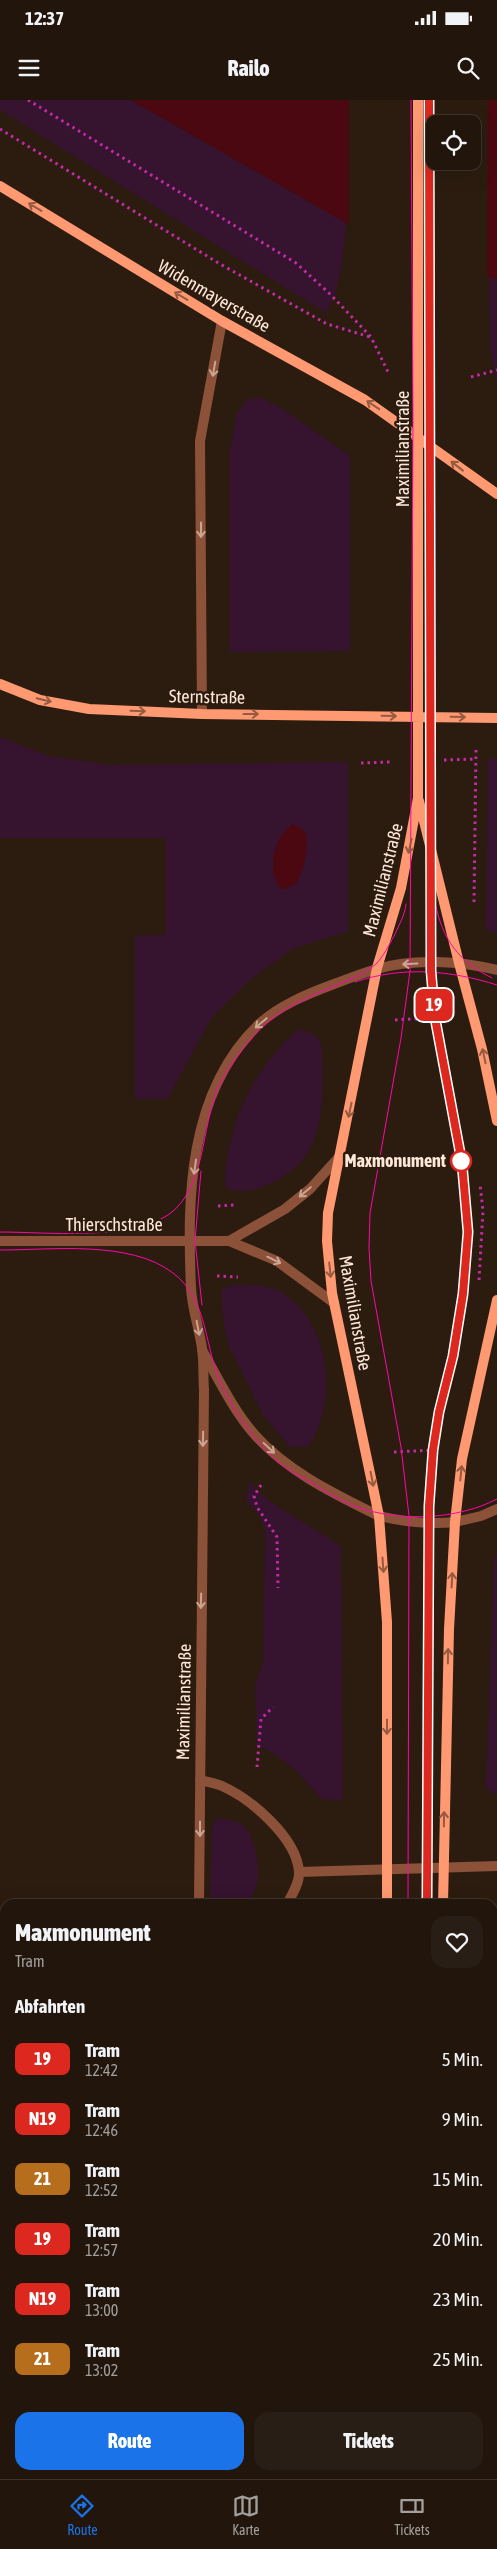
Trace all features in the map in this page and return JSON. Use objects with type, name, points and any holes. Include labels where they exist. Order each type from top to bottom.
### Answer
[{"type":"main road","name":"Maximilianstraße","points":[[387,1899],[387,1622],[379,1516],[334,1304],[326,1241],[328,1213],[377,968],[401,888],[418,798],[416,435],[418,100]]},
{"type":"main road","name":"Widenmayerstraße","points":[[0,186],[222,321],[365,400],[416,435],[477,482],[497,494]]},
{"type":"main road","name":"Sternstraße","points":[[0,684],[40,700],[89,709],[202,714],[497,718]]},
{"type":"main road","name":"Maximilianstraße","points":[[418,798],[474,1017],[497,1121]]},
{"type":"main road","points":[[443,1899],[449,1629],[455,1522],[462,1459],[497,1300]]},
{"type":"street","points":[[202,714],[200,441],[222,321]]},
{"type":"street","name":"Maximilianstraße","points":[[200,1899],[202,1350],[191,1290],[188,1241],[194,1168],[203,1116],[216,1082],[231,1055],[259,1025],[281,1008],[313,992],[377,968],[399,964],[459,963],[497,970]]},
{"type":"street","name":"Thierschstraße","points":[[229,1241],[285,1209],[310,1189],[339,1157]]},
{"type":"street","name":"Thierschstraße","points":[[0,1241],[229,1241],[277,1261],[334,1304]]},
{"type":"street","name":"Maximilianstraße","points":[[202,1350],[232,1402],[255,1434],[275,1453],[303,1475],[379,1516]]},
{"type":"street","points":[[379,1516],[404,1522],[439,1524],[481,1516],[497,1509]]},
{"type":"street","points":[[200,1780],[221,1785],[255,1807],[288,1842],[299,1872],[294,1892],[290,1899]]},
{"type":"street","points":[[299,1872],[497,1866]]},
{"type":"path","points":[[0,129],[220,264],[327,324],[371,337],[331,295],[296,263],[28,100]]},
{"type":"path","points":[[471,377],[497,370]]},
{"type":"path","points":[[450,928],[474,905],[476,749]]},
{"type":"path","points":[[367,1017],[391,1020],[474,1017]]},
{"type":"path","points":[[370,1467],[391,1452],[446,1450],[462,1459]]},
{"type":"path","points":[[261,1485],[254,1496],[257,1507],[277,1536],[278,1588]]},
{"type":"path","points":[[257,1766],[261,1719],[273,1707]]},
{"type":"shaded area","points":[[0,100],[131,100],[346,223],[343,258],[338,281],[326,313],[0,110]]},
{"type":"shaded area","points":[[131,100],[497,100],[497,280],[346,223]]},
{"type":"shaded area","points":[[489,277],[497,280],[497,384],[490,348]]},
{"type":"shaded area","points":[[262,398],[284,410],[350,456],[350,651],[230,652],[230,452],[236,415],[248,399]]},
{"type":"shaded area","points":[[0,737],[49,756],[111,765],[348,762],[348,931],[292,949],[251,979],[212,1017],[167,1099],[135,1099],[135,936],[166,935],[166,838],[0,838]]},
{"type":"shaded area","points":[[488,759],[497,759],[497,934],[486,929]]},
{"type":"shaded area","points":[[293,824],[305,831],[307,844],[305,858],[296,884],[282,890],[274,874],[274,855],[281,837]]},
{"type":"shaded area","points":[[298,1030],[313,1034],[322,1047],[321,1108],[318,1127],[312,1144],[302,1160],[288,1173],[269,1184],[247,1191],[225,1187],[230,1143],[236,1121],[245,1101],[267,1063]]},
{"type":"shaded area","points":[[232,1285],[272,1288],[284,1294],[300,1308],[312,1325],[320,1344],[325,1365],[326,1387],[324,1408],[318,1428],[309,1446],[290,1447],[263,1415],[230,1348],[224,1327],[221,1290]]},
{"type":"shaded area","points":[[249,1482],[269,1501],[341,1546],[343,1800],[321,1799],[292,1768],[257,1745],[255,1684],[263,1664],[265,1532],[260,1515],[246,1501]]},
{"type":"shaded area","points":[[497,1554],[497,1795],[486,1788],[494,1557]]},
{"type":"shaded area","points":[[221,1818],[241,1823],[252,1840],[258,1864],[258,1876],[256,1887],[249,1899],[210,1899],[212,1829],[214,1821]]},
{"type":"pier","points":[[349,100],[488,100],[487,278],[349,228]]},
{"type":"tram line","points":[[408,1899],[409,1516],[401,1447],[371,1281],[369,1248],[370,1213],[401,1038],[410,971],[413,421],[411,100]]},
{"type":"tram line","points":[[427,1899],[429,1507],[433,1450],[439,1412],[453,1356],[463,1295],[468,1232],[462,1163],[435,1018],[431,971],[429,100]]},
{"type":"tram line","name":"19","points":[[427,1899],[429,1506],[433,1450],[439,1412],[453,1356],[463,1294],[468,1232],[462,1163],[435,1018],[431,971],[429,853],[429,100]]},
{"type":"tram line","points":[[435,903],[442,928],[454,948],[461,957],[492,978]]},
{"type":"tram line","points":[[0,1232],[109,1232],[131,1229],[168,1215],[180,1204],[196,1174],[208,1121],[218,1088],[237,1057],[268,1021],[287,1008],[358,976],[376,964],[394,936],[406,904]]},
{"type":"tram line","points":[[355,982],[390,974],[426,972],[462,976],[497,985]]},
{"type":"tram line","points":[[201,1171],[195,1241],[202,1305]]},
{"type":"tram line","points":[[0,1250],[90,1249],[113,1251],[135,1255],[173,1273],[185,1284],[200,1311],[216,1372],[246,1427],[282,1465],[339,1499],[374,1512],[410,1517],[446,1515],[481,1506],[497,1499]]},
{"type":"place","name":"Maxmonument","points":[[461,1161]]}]
